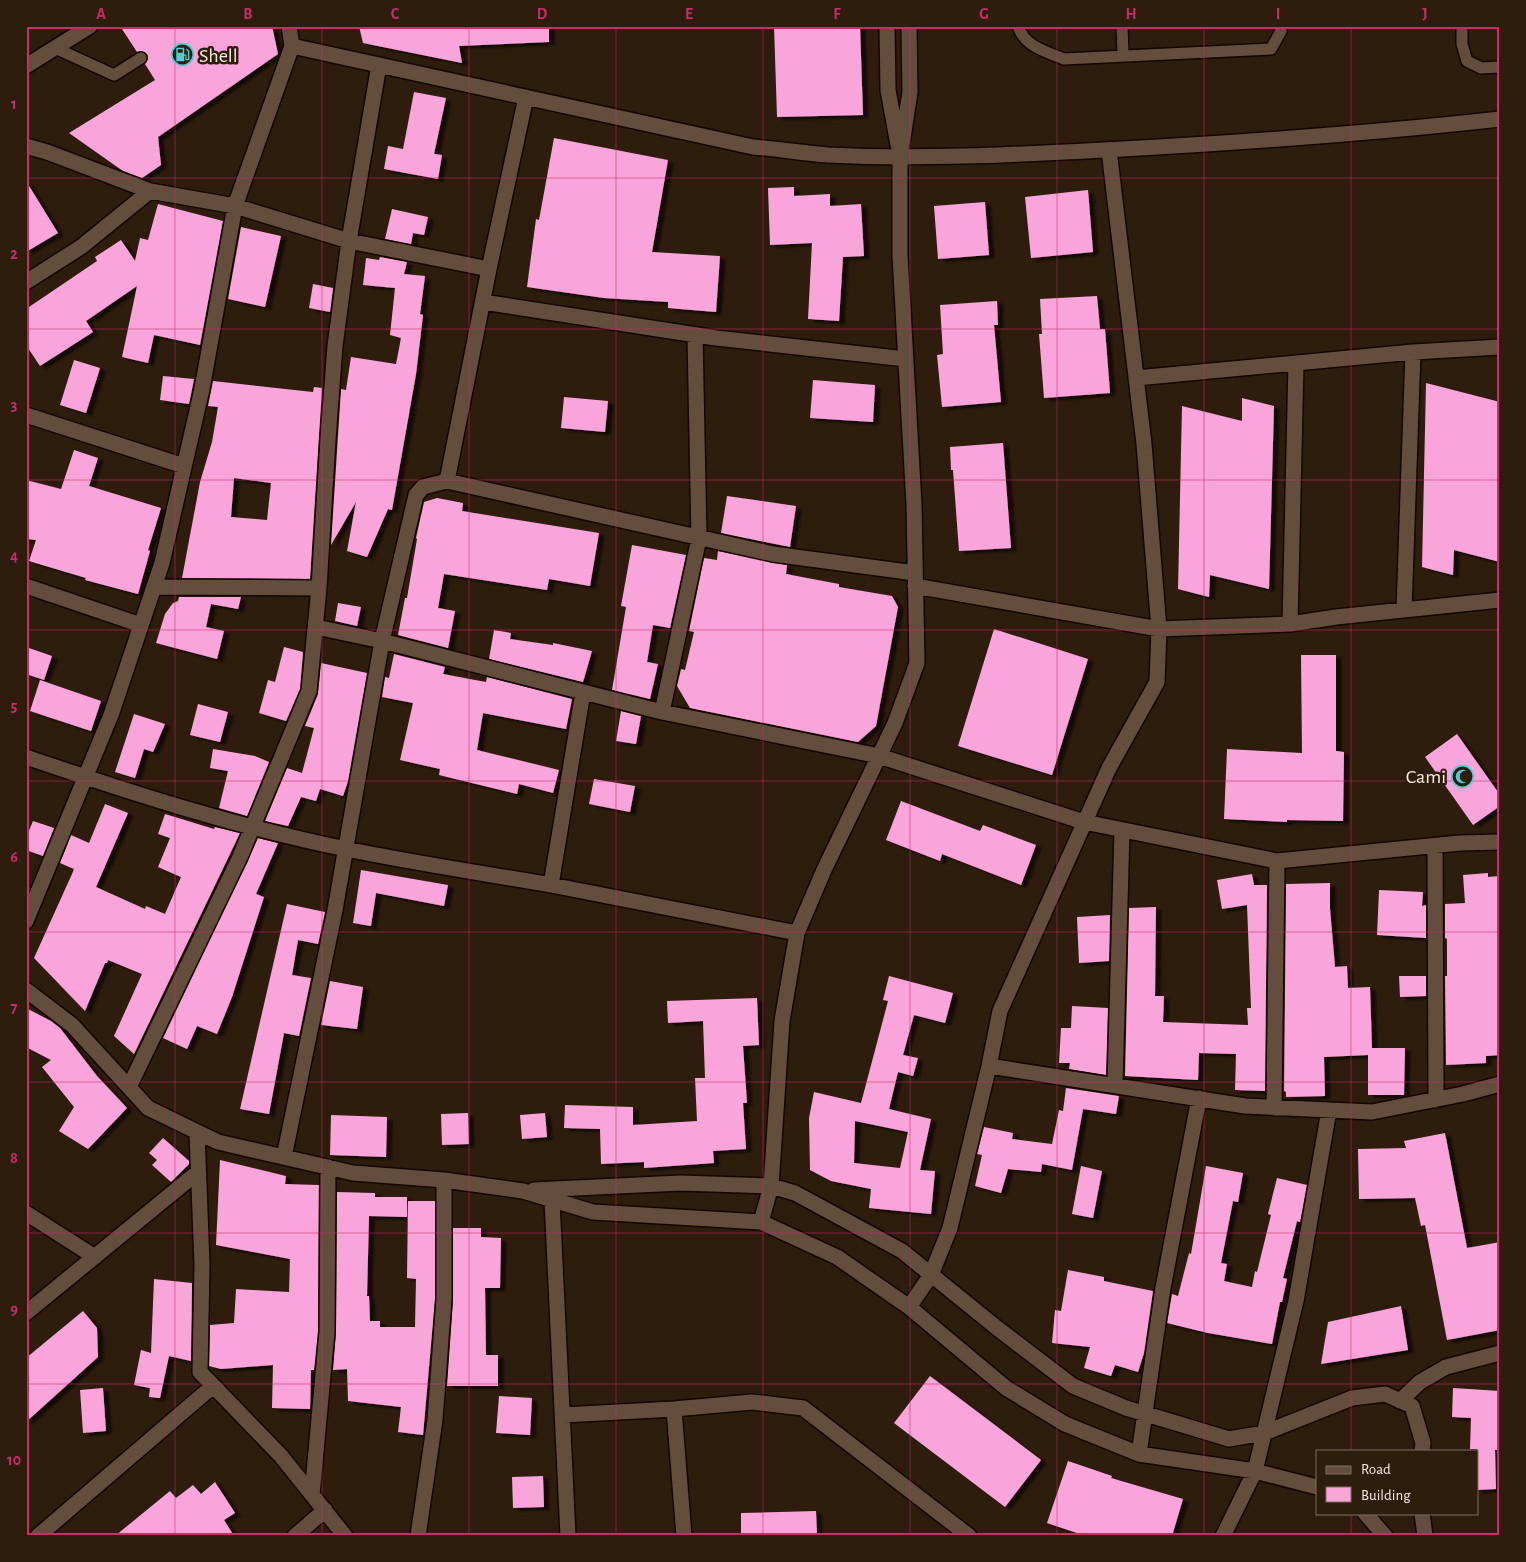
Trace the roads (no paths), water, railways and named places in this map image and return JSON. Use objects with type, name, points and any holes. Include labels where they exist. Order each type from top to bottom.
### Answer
[{"type":"street","points":[[26,66],[90,26]]},
{"type":"street","points":[[26,921],[111,715],[162,563],[202,388],[235,206],[292,46],[288,26]]},
{"type":"street","points":[[887,26],[888,90],[900,157]]},
{"type":"street","points":[[761,1222],[771,1186],[782,1021],[797,933],[824,870],[894,723],[917,663],[914,505],[900,256],[900,157],[910,92],[909,26]]},
{"type":"street","points":[[292,46],[753,147],[826,155],[900,157],[988,156],[1109,150],[1376,132],[1500,119]]},
{"type":"street","points":[[129,1087],[240,857],[309,691],[319,588],[335,346],[349,242],[379,65]]},
{"type":"street","points":[[447,481],[489,269],[526,97]]},
{"type":"street","points":[[26,146],[47,152],[150,191],[235,206],[349,242],[489,269]]},
{"type":"street","points":[[909,1307],[931,1275],[950,1228],[989,1066],[1000,1011],[1109,768],[1157,682],[1159,628],[1144,444],[1109,150]]},
{"type":"street","points":[[26,282],[81,247],[150,191]]},
{"type":"street","points":[[483,302],[695,335],[906,359]]},
{"type":"street","points":[[662,712],[699,538],[695,335]]},
{"type":"street","points":[[1136,378],[1413,352],[1500,347]]},
{"type":"street","points":[[1404,610],[1413,352]]},
{"type":"street","points":[[1290,624],[1296,363]]},
{"type":"street","points":[[26,416],[184,466]]},
{"type":"street","points":[[284,1157],[335,910],[382,641],[416,495],[422,487],[447,481],[773,554],[1159,628],[1290,624],[1336,617],[1500,600]]},
{"type":"street","points":[[26,586],[141,625]]},
{"type":"street","points":[[154,587],[319,588]]},
{"type":"street","points":[[316,627],[382,641],[662,712],[879,756],[1084,822],[1277,861],[1435,846],[1500,842]]},
{"type":"street","points":[[550,885],[584,692]]},
{"type":"street","points":[[26,757],[252,827],[345,849],[550,885],[797,933]]},
{"type":"street","points":[[1115,1085],[1122,830]]},
{"type":"street","points":[[1435,846],[1436,1100]]},
{"type":"street","points":[[1274,1108],[1277,861]]},
{"type":"street","points":[[26,990],[72,1025],[148,1108],[218,1142],[353,1173],[444,1180],[523,1191],[593,1212],[761,1222],[837,1258],[909,1307],[1006,1388],[1065,1424],[1139,1454],[1255,1471],[1316,1487]]},
{"type":"street","points":[[989,1066],[1245,1106],[1372,1112],[1436,1100],[1500,1084]]},
{"type":"street","points":[[1139,1454],[1163,1288],[1199,1098]]},
{"type":"street","points":[[1223,1536],[1255,1471],[1296,1301],[1329,1110]]},
{"type":"street","points":[[197,1132],[202,1264],[200,1372],[281,1456],[345,1536]]},
{"type":"street","points":[[312,1495],[327,1332],[328,1167]]},
{"type":"street","points":[[26,1313],[198,1172]]},
{"type":"street","points":[[418,1536],[435,1420],[444,1299],[444,1180]]},
{"type":"street","points":[[523,1191],[680,1183],[771,1186],[795,1193],[902,1251],[996,1328],[1073,1386],[1126,1408],[1229,1439],[1264,1433],[1352,1398],[1385,1394],[1412,1406],[1423,1443],[1422,1450]]},
{"type":"street","points":[[552,1200],[568,1536]]},
{"type":"street","points":[[26,1213],[95,1257]]},
{"type":"street","points":[[1400,1401],[1420,1382],[1446,1366],[1500,1353]]},
{"type":"street","points":[[38,1536],[214,1386]]},
{"type":"street","points":[[563,1415],[674,1409],[752,1402],[803,1408],[969,1536]]},
{"type":"street","points":[[674,1409],[684,1536]]},
{"type":"street","points":[[295,1536],[324,1510]]},
{"type":"street","points":[[1366,1514],[1384,1535]]},
{"type":"street","points":[[1422,1514],[1425,1536]]},
{"type":"lane","points":[[1018,26],[1020,34],[1035,47],[1064,59],[1271,49],[1281,31],[1280,26]]},
{"type":"lane","points":[[1122,26],[1123,55]]},
{"type":"lane","points":[[1462,26],[1462,44],[1467,61],[1482,68],[1500,67]]},
{"type":"lane","points":[[55,48],[114,75],[141,58]]},
{"type":"place","name":"Shell","points":[[183,55]]},
{"type":"place","name":"Cami","points":[[1462,776]]}]
